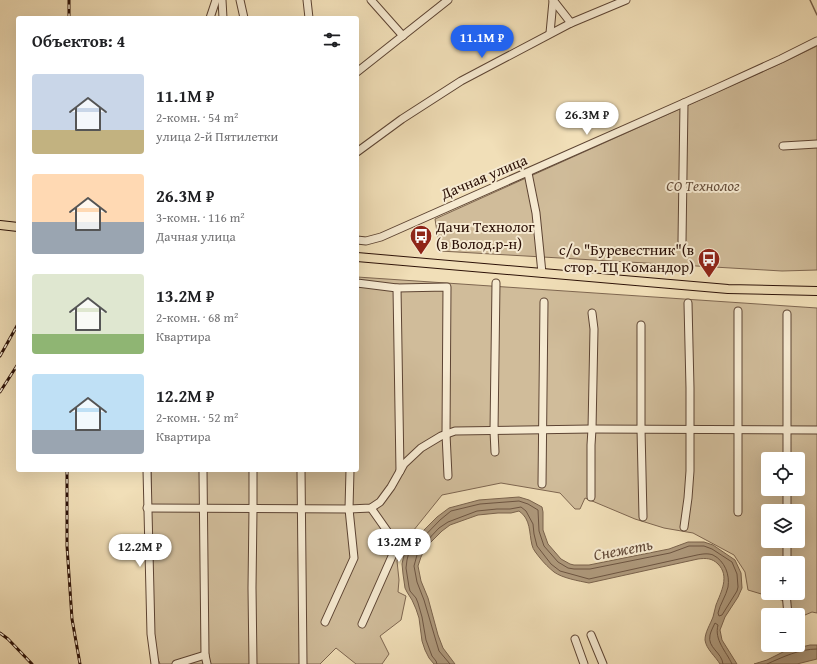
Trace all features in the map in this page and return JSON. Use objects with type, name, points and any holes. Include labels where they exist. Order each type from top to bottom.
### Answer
[{"type":"main road","points":[[0,225],[16,227]]},
{"type":"main road","points":[[359,257],[728,289],[817,291]]},
{"type":"street","points":[[211,16],[216,0]]},
{"type":"street","points":[[222,0],[223,14]]},
{"type":"street","points":[[240,0],[244,16]]},
{"type":"street","points":[[307,0],[309,16]]},
{"type":"street","points":[[371,0],[403,36]]},
{"type":"street","points":[[359,70],[448,0]]},
{"type":"street","points":[[359,151],[402,119],[461,81],[550,33],[626,0]]},
{"type":"street","points":[[553,1],[571,23]]},
{"type":"street","points":[[550,33],[553,1]]},
{"type":"street","points":[[213,10],[220,9],[223,14]]},
{"type":"street","name":"Дачная улица","points":[[359,240],[366,241],[381,237],[684,103],[817,41]]},
{"type":"street","points":[[682,241],[684,103]]},
{"type":"street","points":[[783,146],[817,144]]},
{"type":"street","points":[[528,173],[536,213],[542,273]]},
{"type":"street","points":[[359,283],[397,288],[447,287],[446,434],[448,476]]},
{"type":"street","points":[[495,452],[496,283]]},
{"type":"street","points":[[397,288],[400,472]]},
{"type":"street","points":[[542,484],[544,302]]},
{"type":"street","points":[[684,527],[690,471],[688,303]]},
{"type":"street","points":[[738,311],[738,512]]},
{"type":"street","points":[[591,497],[594,329],[592,313]]},
{"type":"street","points":[[787,314],[787,452]]},
{"type":"street","points":[[641,325],[643,517]]},
{"type":"street","points":[[147,508],[371,508],[380,502],[391,488],[404,464],[422,448],[441,436],[455,432],[592,429],[817,430]]},
{"type":"street","points":[[147,472],[151,634],[155,664]]},
{"type":"street","points":[[203,472],[205,656],[207,664]]},
{"type":"street","points":[[252,472],[253,664]]},
{"type":"street","points":[[301,472],[303,663]]},
{"type":"street","points":[[325,622],[354,558],[350,509],[350,472]]},
{"type":"street","points":[[362,624],[397,544],[371,508]]},
{"type":"street","points":[[592,635],[603,664]]},
{"type":"street","points":[[575,639],[584,664]]},
{"type":"street","points":[[176,664],[205,656]]},
{"type":"green space","name":"СО Технолог","points":[[817,46],[817,270],[782,271],[440,251],[435,219]]},
{"type":"green space","points":[[359,277],[817,308],[817,613],[812,612],[805,615],[805,608],[789,608],[788,602],[781,600],[805,600],[805,556],[761,556],[761,594],[748,590],[745,572],[734,555],[693,533],[664,528],[635,519],[585,498],[580,509],[575,509],[560,493],[501,483],[442,495],[405,541],[397,561],[399,580],[398,592],[406,596],[401,620],[380,636],[389,654],[382,664],[356,664],[336,648],[320,664],[160,664],[153,648],[151,472],[359,472]]},
{"type":"water","points":[[519,497],[529,500],[542,507],[543,530],[548,544],[561,559],[570,564],[589,565],[669,549],[688,542],[704,542],[713,545],[735,560],[741,573],[742,588],[725,617],[720,630],[722,640],[737,664],[720,664],[709,650],[705,640],[724,579],[722,569],[716,562],[709,559],[698,559],[589,583],[571,579],[554,572],[536,553],[533,547],[528,522],[519,511],[511,513],[478,515],[450,525],[425,548],[418,566],[421,581],[428,598],[443,648],[455,664],[434,664],[425,650],[422,641],[419,618],[412,600],[405,588],[402,564],[405,550],[437,517],[449,508],[479,500]]},
{"type":"water","points":[[817,645],[817,659],[797,664],[754,664],[767,660],[783,652],[805,652],[805,646]]},
{"type":"waterway","points":[[810,0],[817,15]]},
{"type":"railway","points":[[69,0],[69,16]]},
{"type":"railway","points":[[0,356],[16,328]]},
{"type":"railway","points":[[0,392],[16,367]]},
{"type":"railway","points":[[67,472],[67,546],[72,619],[80,664]]},
{"type":"railway","points":[[0,633],[8,639],[32,664]]},
{"type":"place","name":"Дачи Технолог (в Волод.р-н)","points":[[421,256]]},
{"type":"place","name":"с/о \"Буревестник\"(в стор. ТЦ Командор)","points":[[709,278]]},
{"type":"water label","name":"Снежеть","points":[[623,549]]}]
